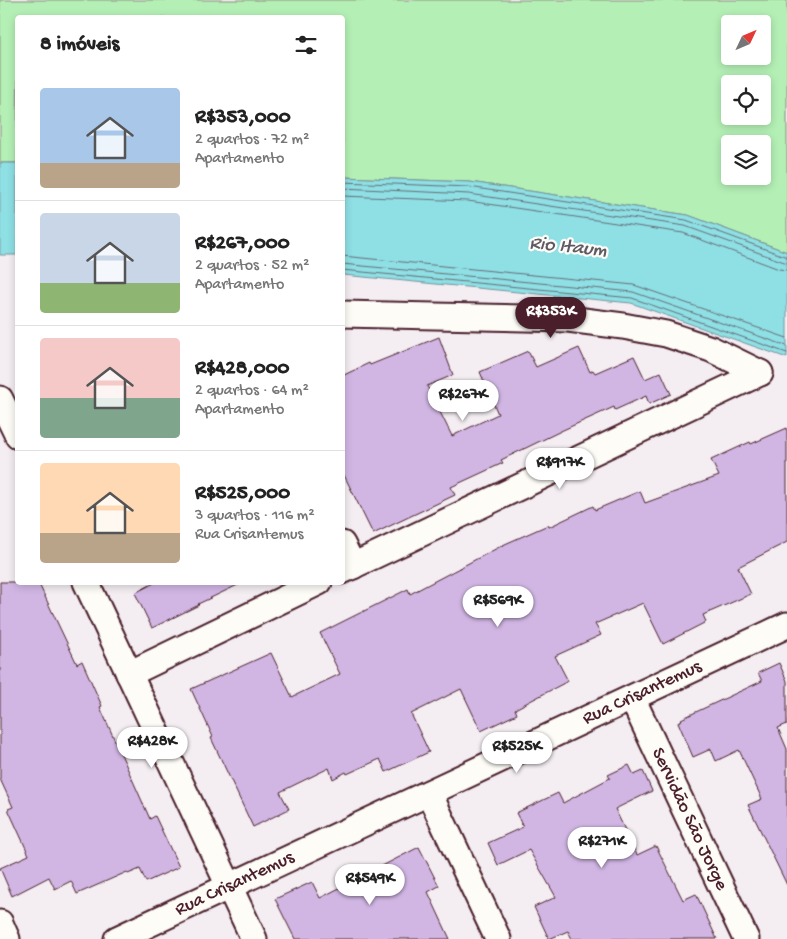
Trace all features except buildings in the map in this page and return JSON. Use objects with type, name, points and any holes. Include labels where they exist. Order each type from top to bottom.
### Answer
[{"type":"street","points":[[345,314],[568,319],[623,326],[666,334],[711,349],[760,373],[348,569],[345,556]]},
{"type":"street","points":[[0,399],[15,430]]},
{"type":"street","points":[[87,585],[254,939]]},
{"type":"street","points":[[129,674],[313,585]]},
{"type":"street","name":"Rua Crisantemus","points":[[117,939],[787,626]]},
{"type":"street","name":"Servidão São Jorge","points":[[632,698],[746,939]]},
{"type":"street","points":[[429,793],[498,939]]},
{"type":"street","points":[[0,923],[7,939]]},
{"type":"green space","points":[[0,0],[787,0],[787,252],[688,215],[470,182],[345,177],[345,15],[15,15],[15,163],[0,163]]},
{"type":"water","points":[[0,163],[15,163],[15,255],[0,255]]},
{"type":"water","name":"Rio Itaum","points":[[345,177],[470,182],[688,215],[787,252],[787,358],[631,303],[345,275]]}]
